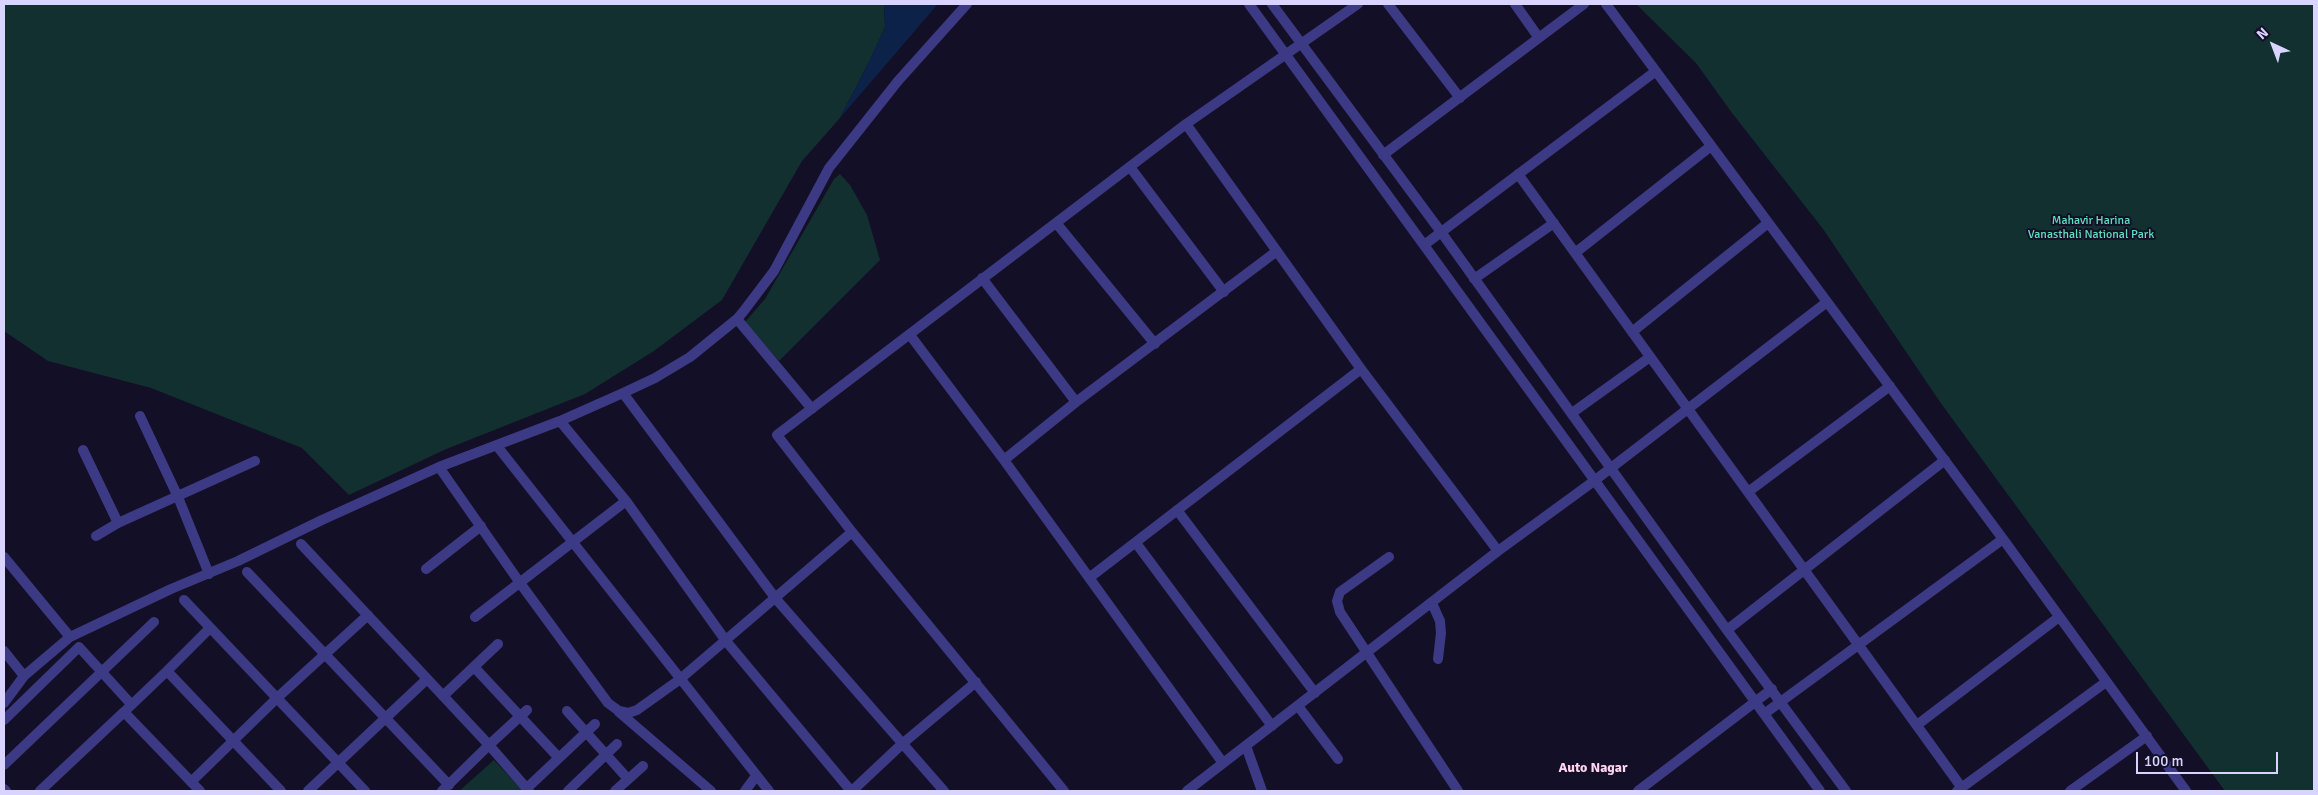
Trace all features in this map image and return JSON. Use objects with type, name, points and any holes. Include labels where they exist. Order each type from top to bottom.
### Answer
[{"type":"street","points":[[4,702],[24,676],[70,637],[171,588],[209,574],[439,467],[560,421],[623,393],[655,378],[690,357],[737,320],[774,271],[829,168],[898,81],[967,4]]},
{"type":"street","points":[[1250,4],[1820,791]]},
{"type":"street","points":[[1272,4],[1441,232],[1727,630],[1846,791]]},
{"type":"street","points":[[1064,791],[852,532],[777,435],[982,278],[1057,224],[1186,124],[1358,4]]},
{"type":"street","points":[[1388,4],[1460,98]]},
{"type":"street","points":[[1515,4],[1539,38]]},
{"type":"street","points":[[1383,156],[1584,4]]},
{"type":"street","points":[[1606,4],[1945,460],[2186,791]]},
{"type":"street","points":[[1424,245],[1656,71]]},
{"type":"street","points":[[1186,124],[1361,369],[1498,552]]},
{"type":"street","points":[[1575,253],[1712,146]]},
{"type":"street","points":[[1130,167],[1224,292]]},
{"type":"street","points":[[1518,174],[1917,725],[1959,790],[2106,682]]},
{"type":"street","points":[[1474,279],[1554,223]]},
{"type":"street","points":[[1632,332],[1768,223]]},
{"type":"street","points":[[1057,224],[1155,344]]},
{"type":"street","points":[[1004,460],[1076,402],[1277,251]]},
{"type":"street","points":[[982,278],[1076,402]]},
{"type":"street","points":[[1187,791],[1827,302]]},
{"type":"street","points":[[737,320],[812,409]]},
{"type":"street","points":[[910,335],[1004,460],[1223,763]]},
{"type":"street","points":[[1572,412],[1650,356]]},
{"type":"street","points":[[1090,578],[1361,369]]},
{"type":"street","points":[[1748,492],[1890,386]]},
{"type":"street","points":[[623,393],[776,599],[944,791]]},
{"type":"street","points":[[140,416],[178,496],[209,574]]},
{"type":"street","points":[[560,421],[626,501],[726,641],[851,791],[902,744],[976,682]]},
{"type":"street","points":[[497,446],[574,541],[679,680],[768,791]]},
{"type":"street","points":[[83,450],[118,522]]},
{"type":"street","points":[[1727,630],[1945,460]]},
{"type":"street","points":[[96,536],[118,522],[255,461]]},
{"type":"street","points":[[439,467],[520,583],[619,712],[628,713],[637,710],[679,680],[776,599],[852,532]]},
{"type":"street","points":[[474,618],[626,501]]},
{"type":"street","points":[[1177,510],[1315,693]]},
{"type":"street","points":[[426,569],[481,526]]},
{"type":"street","points":[[1764,714],[2003,539]]},
{"type":"street","points":[[1136,542],[1272,726]]},
{"type":"street","points":[[301,544],[489,745],[527,790],[595,724]]},
{"type":"street","points":[[4,556],[70,637]]},
{"type":"street","points":[[1389,556],[1340,592],[1338,600],[1340,612],[1458,791]]},
{"type":"street","points":[[247,572],[386,717],[445,788],[524,713]]},
{"type":"street","points":[[184,600],[365,791]]},
{"type":"street","points":[[1432,603],[1440,621],[1441,633],[1438,659]]},
{"type":"street","points":[[191,782],[276,698],[368,615]]},
{"type":"street","points":[[1917,725],[2059,617]]},
{"type":"street","points":[[4,765],[154,622]]},
{"type":"street","points":[[40,791],[210,628]]},
{"type":"street","points":[[443,696],[498,644]]},
{"type":"street","points":[[4,720],[79,647],[131,704]]},
{"type":"street","points":[[4,651],[24,676]]},
{"type":"street","points":[[474,667],[524,713],[560,758]]},
{"type":"street","points":[[166,671],[281,791]]},
{"type":"street","points":[[308,791],[427,679]]},
{"type":"street","points":[[1638,791],[1772,689]]},
{"type":"street","points":[[613,706],[711,791]]},
{"type":"street","points":[[1298,706],[1338,759]]},
{"type":"street","points":[[567,711],[628,779]]},
{"type":"street","points":[[124,712],[200,791]]},
{"type":"street","points":[[2070,791],[2147,736]]},
{"type":"street","points":[[568,791],[617,744]]},
{"type":"street","points":[[1246,746],[1262,791]]},
{"type":"street","points":[[616,791],[643,766]]},
{"type":"street","points":[[745,791],[756,776]]},
{"type":"green space","points":[[4,4],[884,4],[885,27],[840,118],[802,161],[722,300],[654,351],[585,394],[444,450],[349,495],[302,448],[151,388],[48,361],[4,331]]},
{"type":"green space","name":"Mahavir Harina Vanasthali National Park","points":[[1636,4],[2314,4],[2314,791],[2225,791],[1940,402],[1823,229],[1732,113],[1696,63]]},
{"type":"green space","points":[[840,174],[850,185],[867,215],[880,260],[779,361],[745,322],[765,299],[834,179]]},
{"type":"green space","points":[[494,760],[523,791],[459,791]]},
{"type":"water","points":[[884,4],[938,4],[840,118],[885,27]]},
{"type":"district","name":"Auto Nagar","points":[[1593,768]]}]
